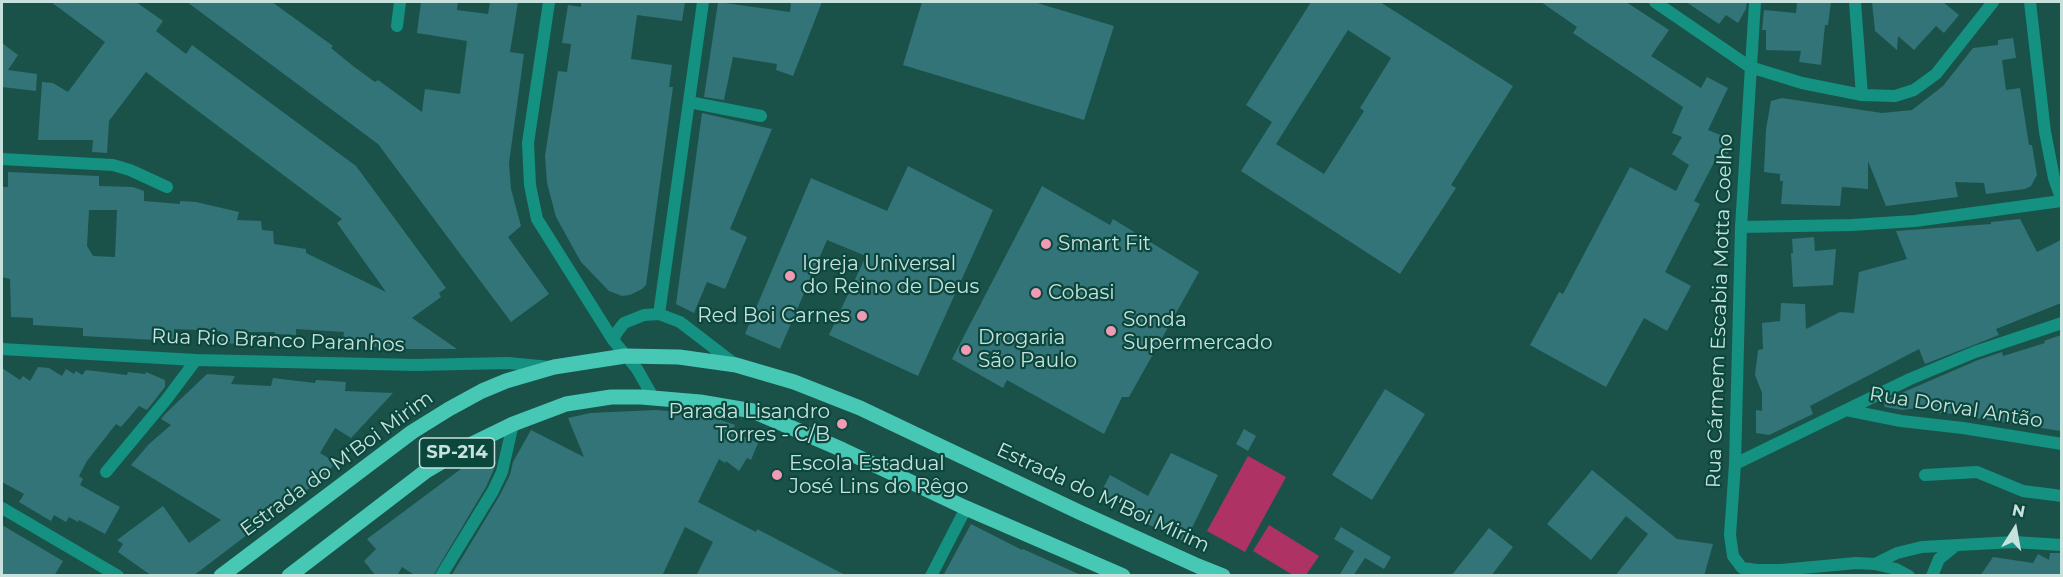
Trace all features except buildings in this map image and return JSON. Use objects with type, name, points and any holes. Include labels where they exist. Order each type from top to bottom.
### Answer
[{"type":"main road","name":"Estrada do M'Boi Mirim","points":[[221,576],[412,432],[482,391],[506,381],[554,367],[625,356],[679,357],[736,364],[794,382],[860,408],[1079,512],[1223,576]]},
{"type":"main road","name":"SP-214","points":[[289,576],[426,471],[472,444],[513,423],[566,404],[611,397],[653,397],[753,411],[1113,574]]},
{"type":"street","points":[[397,26],[400,2]]},
{"type":"street","points":[[549,2],[528,143],[530,185],[537,219],[614,340],[637,369],[653,397]]},
{"type":"street","points":[[659,314],[703,2]]},
{"type":"street","points":[[1655,2],[1750,67],[1802,82],[1862,95],[1895,96],[1914,90],[1936,74],[1993,2]]},
{"type":"street","name":"Rua Cármem Escabia Motta Coelho","points":[[1755,2],[1741,227],[1735,464],[1730,535],[1733,556],[1742,568],[1758,570],[1856,563],[1875,564]]},
{"type":"street","points":[[1855,2],[1862,95]]},
{"type":"street","points":[[1741,227],[1852,225],[1915,221],[2061,201],[2045,132],[2030,2]]},
{"type":"street","points":[[689,102],[761,116]]},
{"type":"street","points":[[2,159],[113,165],[130,170],[167,188]]},
{"type":"street","points":[[614,340],[624,323],[644,315],[659,314],[680,322],[736,364]]},
{"type":"street","points":[[1735,464],[1910,378],[1975,352],[2061,323]]},
{"type":"street","name":"Rua Rio Branco Paranhos","points":[[2,349],[196,360],[416,365],[508,363],[554,367]]},
{"type":"street","points":[[106,472],[196,360]]},
{"type":"street","name":"Rua Dorval Antão","points":[[1846,410],[1901,421],[2061,444]]},
{"type":"street","points":[[441,576],[502,472],[513,423]]},
{"type":"street","points":[[1925,475],[1977,472],[2023,491],[2061,496]]},
{"type":"street","points":[[2,508],[118,576]]},
{"type":"street","points":[[931,576],[966,508]]},
{"type":"street","points":[[1875,564],[1897,553],[1922,547],[2014,542],[2061,545]]},
{"type":"street","points":[[1932,576],[1939,559],[1955,546]]},
{"type":"street","points":[[1875,564],[1896,569],[1909,576]]},
{"type":"shaded area","points":[[1248,456],[1286,477],[1245,552],[1207,531]]},
{"type":"shaded area","points":[[1269,525],[1319,556],[1306,575],[1293,575],[1253,551]]},
{"type":"place","name":"Smart Fit","points":[[1046,244]]},
{"type":"place","name":"Igreja Universal do Reino de Deus","points":[[790,276]]},
{"type":"place","name":"Cobasi","points":[[1036,293]]},
{"type":"place","name":"Red Boi Carnes","points":[[862,316]]},
{"type":"place","name":"Sonda Supermercado","points":[[1111,331]]},
{"type":"place","name":"Drogaria São Paulo","points":[[966,350]]},
{"type":"place","name":"Parada Lisandro Torres - C/B","points":[[842,424]]},
{"type":"place","name":"Escola Estadual José Lins do Rêgo","points":[[777,475]]}]
